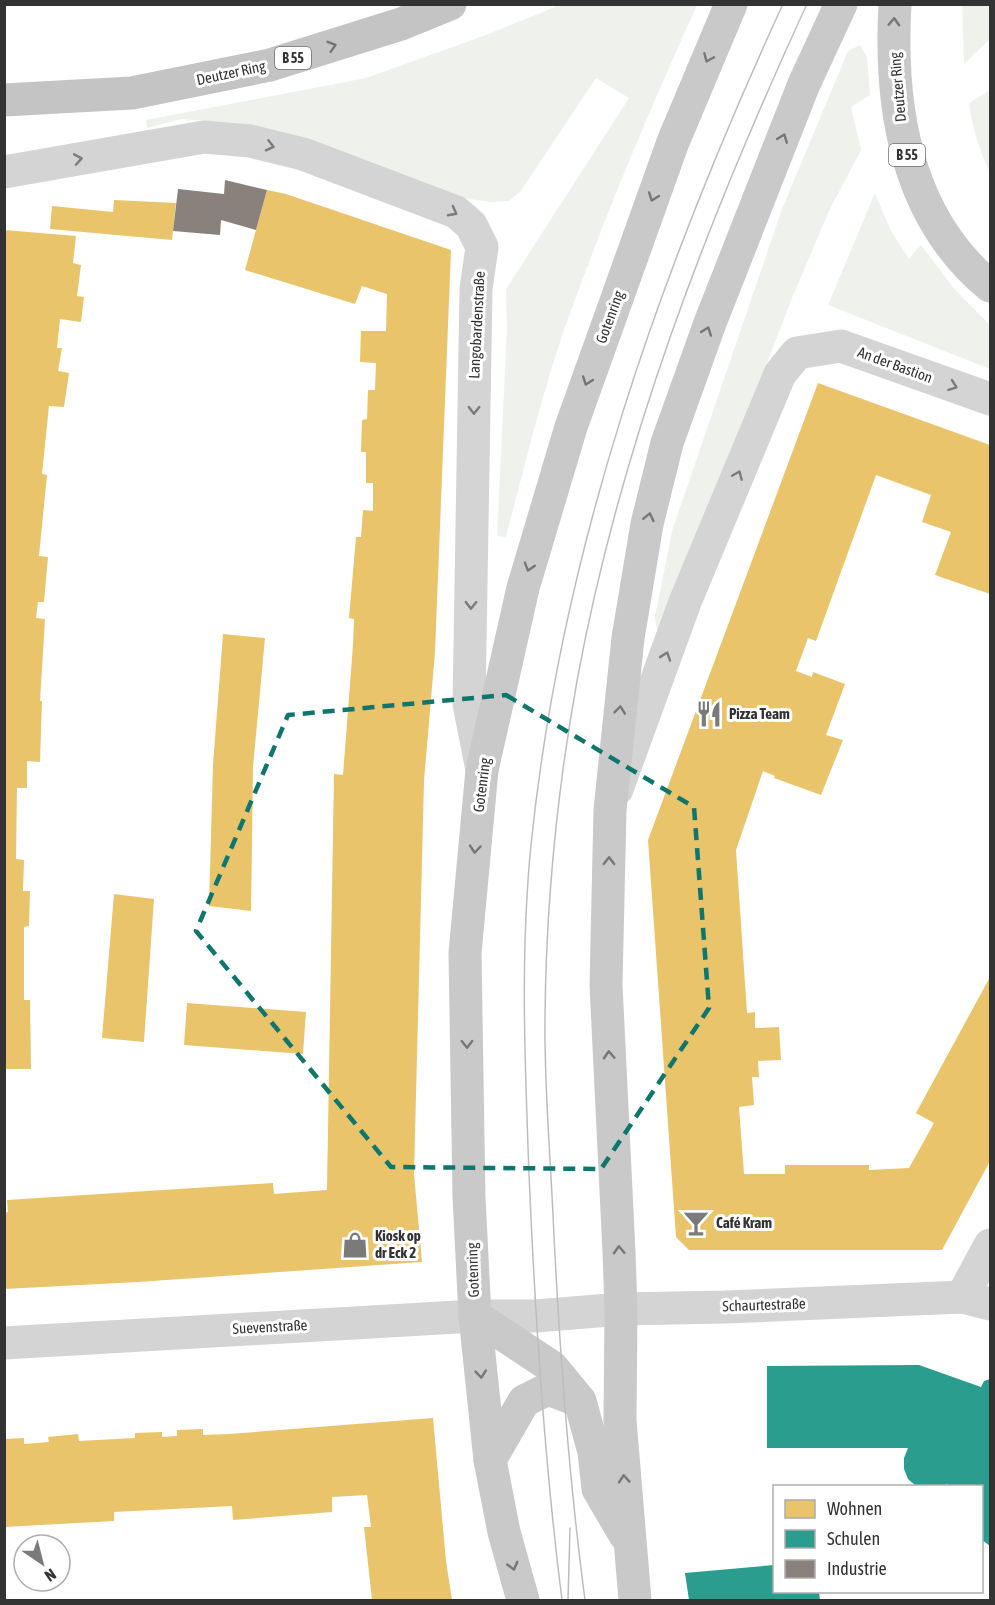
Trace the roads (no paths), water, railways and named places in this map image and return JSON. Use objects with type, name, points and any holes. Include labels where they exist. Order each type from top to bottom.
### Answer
[{"type":"highway","name":"Deutzer Ring","points":[[4,100],[132,93],[270,65],[400,24],[450,4]]},
{"type":"main road","name":"Gotenring","points":[[523,1600],[504,1532],[490,1460],[475,1316],[465,953],[482,770],[523,588],[571,427],[673,142],[731,4]]},
{"type":"main road","points":[[635,1600],[620,1420],[621,1309],[606,985],[610,810],[628,638],[647,524],[667,443],[710,323],[804,84],[841,4]]},
{"type":"main road","name":"Deutzer Ring","points":[[895,4],[893,33],[895,94],[909,164],[936,223],[971,270],[990,286]]},
{"type":"main road","points":[[475,1316],[552,1367],[580,1401],[594,1452],[598,1489],[629,1542]]},
{"type":"main road","points":[[490,1460],[525,1401],[548,1389],[580,1401]]},
{"type":"street","name":"Langobardenstraße","points":[[4,172],[204,137],[250,141],[303,154],[456,212],[471,225],[482,247],[476,289],[470,704],[482,770]]},
{"type":"street","name":"An der Bastion","points":[[610,810],[685,602],[780,374],[797,353],[841,346],[990,399]]},
{"type":"street","points":[[976,1300],[990,1245]]},
{"type":"street","name":"Schaurtestraße","points":[[536,1316],[621,1309],[976,1300]]},
{"type":"street","name":"Suevenstraße","points":[[4,1343],[475,1316],[536,1316]]},
{"type":"tram line","points":[[562,1600],[545,1441],[537,1334],[525,1051],[525,927],[531,845],[545,735],[566,627],[591,520],[622,414],[657,310],[696,207],[783,4]]},
{"type":"tram line","points":[[585,1600],[561,1360],[545,1066],[550,891],[564,765],[577,681],[595,593],[642,421],[671,336],[735,168],[807,4]]},
{"type":"tram line","points":[[568,1600],[570,1528]]},
{"type":"place","name":"Pizza Team","points":[[709,714]]},
{"type":"place","name":"Café Kram","points":[[696,1223]]},
{"type":"place","name":"Kiosk op dr Eck 2","points":[[355,1245]]}]
